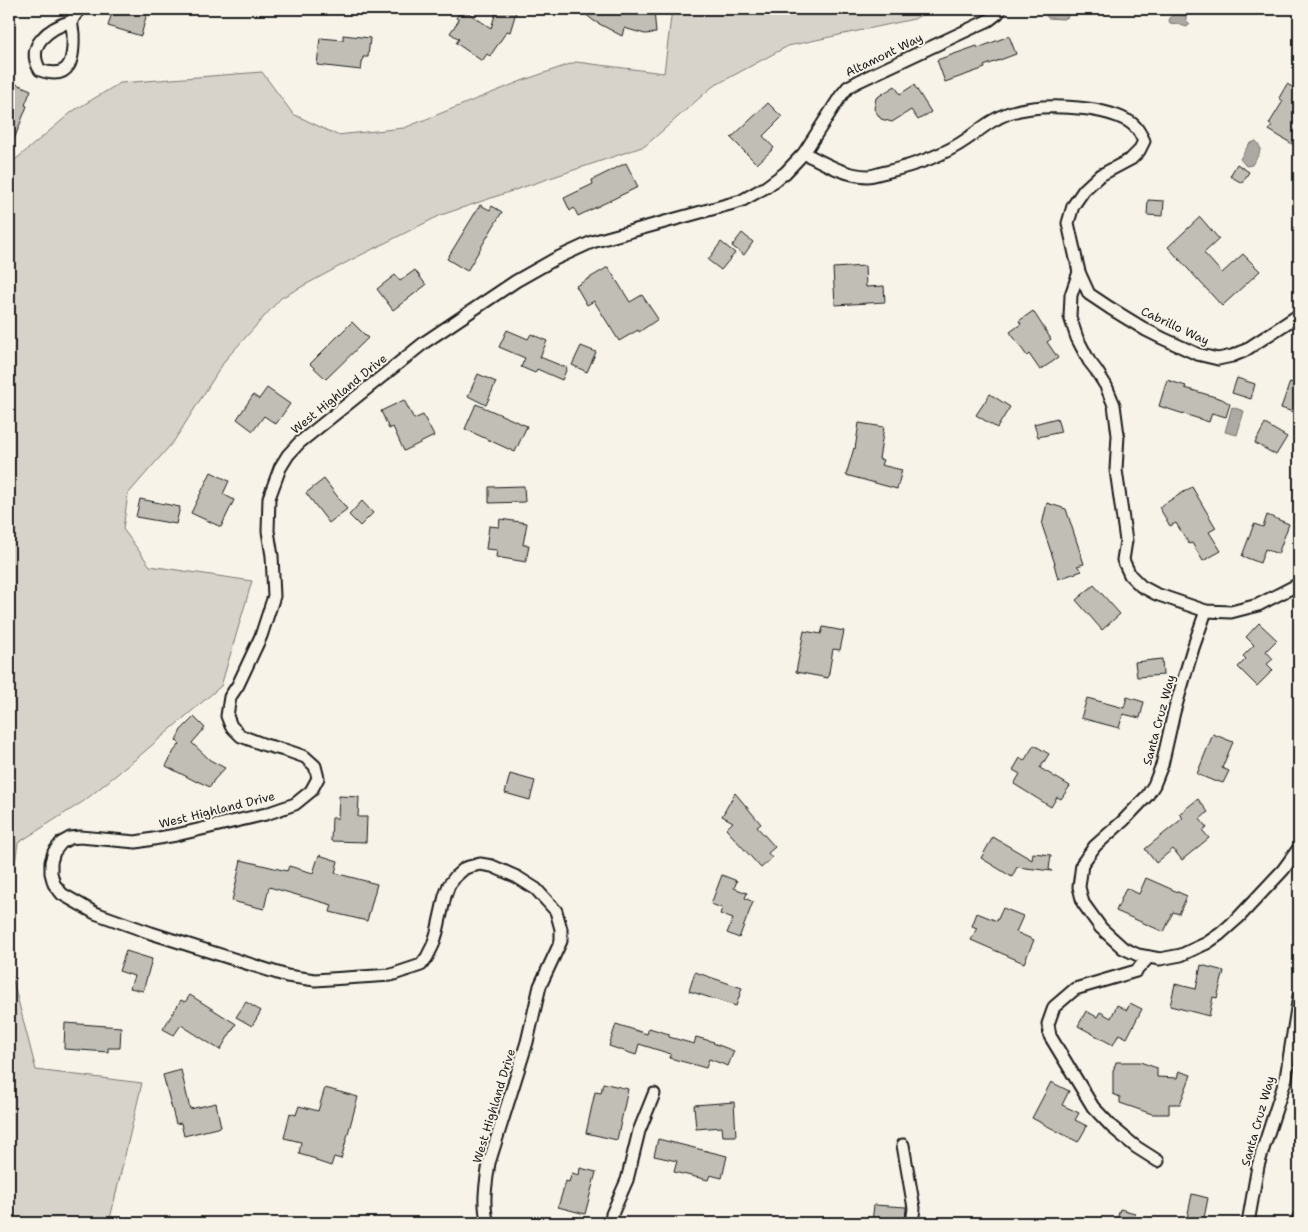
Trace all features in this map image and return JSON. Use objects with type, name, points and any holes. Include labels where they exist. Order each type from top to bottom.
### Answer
[{"type":"street","points":[[72,21],[57,26],[42,38],[35,49],[35,62],[40,70],[51,74],[62,72],[69,65],[72,53],[72,21],[80,9]]},
{"type":"street","name":"Altamont Way","points":[[804,153],[840,96],[848,87],[989,20],[1000,9]]},
{"type":"street","points":[[804,153],[851,174],[870,176],[918,164],[966,140],[990,121],[1009,113],[1029,108],[1049,107],[1096,110],[1129,121],[1138,130],[1144,141],[1139,151],[1131,159],[1099,176],[1084,190],[1073,206],[1068,222],[1079,272],[1071,295],[1070,317],[1088,361],[1106,386],[1114,405],[1118,435],[1116,470],[1126,541],[1124,560],[1130,575],[1141,586],[1156,594],[1206,611],[1231,612],[1258,605],[1299,584]]},
{"type":"street","name":"West Highland Drive","points":[[488,1223],[485,1201],[489,1163],[527,1042],[540,986],[560,941],[561,929],[556,911],[536,889],[517,877],[492,866],[480,864],[465,868],[449,885],[433,945],[421,965],[391,975],[316,980],[287,976],[151,933],[95,913],[62,894],[54,884],[51,862],[54,852],[61,843],[70,838],[80,837],[136,842],[176,835],[266,814],[295,804],[311,791],[318,778],[315,766],[305,756],[241,736],[231,726],[227,716],[230,698],[238,685],[260,636],[274,596],[272,556],[268,531],[269,498],[280,468],[299,442],[425,342],[516,281],[547,263],[592,242],[741,201],[766,187],[785,173],[804,153]]},
{"type":"street","name":"Cabrillo Way","points":[[1079,272],[1089,294],[1110,308],[1162,338],[1197,354],[1218,359],[1244,351],[1299,316]]},
{"type":"street","name":"Santa Cruz Way","points":[[1206,611],[1174,712],[1162,765],[1154,785],[1147,796],[1123,821],[1095,846],[1082,864],[1079,887],[1084,903],[1101,928],[1123,948],[1138,955],[1160,959],[1181,956],[1207,943],[1238,918],[1258,899],[1299,848]]},
{"type":"street","points":[[1149,957],[1136,971],[1075,989],[1054,1007],[1048,1024],[1050,1036],[1093,1108],[1136,1147],[1158,1160]]},
{"type":"street","name":"Santa Cruz Way","points":[[1248,1223],[1258,1166],[1286,1078],[1299,996]]},
{"type":"street","points":[[611,1223],[612,1214],[627,1180],[639,1131],[654,1094]]},
{"type":"street","points":[[903,1145],[914,1208],[912,1223]]},
{"type":"street","points":[[1297,1223],[1299,1217]]},
{"type":"shaded area","points":[[672,9],[932,9],[914,19],[788,46],[712,87],[645,146],[441,215],[281,298],[226,359],[174,441],[128,494],[123,529],[150,566],[252,581],[221,686],[84,801],[18,843],[9,903],[9,165],[73,111],[120,83],[262,72],[293,114],[337,135],[404,128],[524,80],[576,62],[664,73]]},
{"type":"shaded area","points":[[1046,9],[1064,9],[1068,12],[1068,17],[1063,19],[1048,18],[1044,12]]},
{"type":"shaded area","points":[[1173,13],[1186,16],[1186,20],[1190,24],[1187,27],[1170,23],[1169,20]]},
{"type":"shaded area","points":[[1256,141],[1260,147],[1259,153],[1252,165],[1246,166],[1240,159],[1249,144]]},
{"type":"shaded area","points":[[1232,407],[1244,411],[1237,435],[1225,432]]},
{"type":"shaded area","points":[[9,965],[36,1070],[142,1083],[109,1223],[9,1222]]},
{"type":"building","points":[[113,9],[148,9],[141,36],[108,26]]},
{"type":"building","points":[[462,9],[491,28],[497,9],[517,9],[510,32],[507,31],[490,56],[487,54],[482,61],[456,43],[459,39],[450,33],[459,20],[456,18]]},
{"type":"building","points":[[579,9],[654,10],[656,33],[645,34],[624,28],[622,36],[594,21]]},
{"type":"building","points":[[343,35],[370,38],[368,57],[363,57],[361,70],[317,65],[320,38],[343,40]]},
{"type":"building","points":[[1009,36],[1016,54],[984,66],[985,68],[945,82],[937,60],[977,46],[978,48]]},
{"type":"building","points":[[14,83],[31,90],[25,105],[27,106],[10,150],[9,95]]},
{"type":"building","points":[[1287,84],[1299,91],[1299,148],[1269,130],[1272,126],[1269,124],[1283,101],[1279,98]]},
{"type":"building","points":[[914,85],[931,112],[918,120],[911,110],[892,122],[881,119],[874,109],[876,98],[895,86],[900,94]]},
{"type":"building","points":[[768,103],[782,117],[763,136],[774,148],[757,164],[731,138]]},
{"type":"building","points":[[626,163],[638,187],[578,216],[574,208],[570,211],[564,198],[593,184],[592,180]]},
{"type":"building","points":[[1237,164],[1249,172],[1242,183],[1230,176]]},
{"type":"building","points":[[1148,200],[1164,201],[1163,216],[1147,215]]},
{"type":"building","points":[[480,205],[490,210],[492,206],[502,212],[467,271],[447,259]]},
{"type":"building","points":[[1200,217],[1219,239],[1204,253],[1222,273],[1243,254],[1260,271],[1222,306],[1168,247]]},
{"type":"building","points":[[742,233],[753,242],[744,255],[732,246]]},
{"type":"building","points":[[721,242],[735,253],[721,270],[708,260]]},
{"type":"building","points":[[865,266],[866,287],[884,286],[885,302],[835,305],[833,268]]},
{"type":"building","points":[[608,267],[630,302],[642,295],[658,319],[639,332],[638,330],[619,341],[594,301],[587,305],[576,286]]},
{"type":"building","points":[[415,270],[426,285],[393,310],[377,289],[395,275],[400,281]]},
{"type":"building","points":[[1033,311],[1051,339],[1047,342],[1058,358],[1040,370],[1029,354],[1027,356],[1010,332],[1021,324],[1019,321]]},
{"type":"building","points":[[352,322],[368,338],[326,379],[310,364]]},
{"type":"building","points":[[507,330],[528,339],[531,334],[547,341],[540,357],[567,368],[562,380],[537,369],[535,373],[521,367],[525,358],[499,347]]},
{"type":"building","points":[[581,346],[596,352],[587,372],[572,365]]},
{"type":"building","points":[[478,374],[496,382],[486,405],[468,396]]},
{"type":"building","points":[[1237,378],[1255,384],[1251,399],[1232,393]]},
{"type":"building","points":[[1167,380],[1186,386],[1185,388],[1222,399],[1230,404],[1226,417],[1212,413],[1209,422],[1159,406]]},
{"type":"building","points":[[1290,382],[1299,385],[1299,414],[1281,408]]},
{"type":"building","points":[[267,388],[290,404],[276,424],[264,416],[253,431],[237,419],[253,395],[259,399]]},
{"type":"building","points":[[990,394],[1010,407],[997,428],[976,415]]},
{"type":"building","points":[[404,400],[414,419],[423,415],[434,436],[404,451],[393,427],[389,429],[381,411]]},
{"type":"building","points":[[476,404],[527,426],[515,452],[465,429]]},
{"type":"building","points":[[1057,418],[1061,432],[1038,437],[1034,424]]},
{"type":"building","points":[[859,423],[884,427],[879,459],[883,460],[881,465],[902,470],[897,489],[846,475],[855,449]]},
{"type":"building","points":[[1265,424],[1287,437],[1276,455],[1255,443]]},
{"type":"building","points":[[211,472],[229,481],[223,494],[234,500],[221,527],[191,513]]},
{"type":"building","points":[[324,479],[347,509],[329,523],[306,493]]},
{"type":"building","points":[[524,486],[525,502],[489,503],[489,487]]},
{"type":"building","points":[[1192,487],[1216,528],[1209,532],[1221,551],[1203,561],[1192,543],[1189,544],[1176,523],[1170,526],[1159,507]]},
{"type":"building","points":[[140,499],[180,507],[176,524],[136,517]]},
{"type":"building","points":[[362,501],[373,513],[360,526],[349,515]]},
{"type":"building","points":[[1047,503],[1066,509],[1084,564],[1077,566],[1082,571],[1058,579],[1042,525]]},
{"type":"building","points":[[1267,515],[1289,524],[1278,554],[1265,549],[1260,563],[1242,556],[1254,524],[1263,527]]},
{"type":"building","points":[[500,519],[527,523],[523,545],[529,545],[526,562],[496,557],[497,550],[486,549],[489,526],[499,527]]},
{"type":"building","points":[[1094,585],[1120,614],[1102,630],[1076,600]]},
{"type":"building","points":[[1259,623],[1277,640],[1266,651],[1273,659],[1267,664],[1273,670],[1257,686],[1238,667],[1246,659],[1243,656],[1254,645],[1246,637]]},
{"type":"building","points":[[823,627],[844,631],[840,650],[833,649],[828,678],[796,672],[804,631],[821,634]]},
{"type":"building","points":[[1162,659],[1163,675],[1137,677],[1135,662]]},
{"type":"building","points":[[1127,697],[1144,702],[1140,718],[1123,714],[1119,728],[1081,718],[1087,698],[1124,708]]},
{"type":"building","points":[[194,717],[205,728],[192,743],[210,760],[225,768],[210,787],[166,766],[180,744],[176,740],[181,730]]},
{"type":"building","points":[[1213,734],[1233,742],[1222,768],[1229,771],[1223,783],[1197,774]]},
{"type":"building","points":[[1034,745],[1049,754],[1040,768],[1070,786],[1061,799],[1057,797],[1051,807],[1014,784],[1020,774],[1013,770],[1020,758],[1024,761]]},
{"type":"building","points":[[510,774],[535,781],[530,800],[505,793]]},
{"type":"building","points":[[735,793],[761,824],[757,827],[775,847],[768,853],[772,858],[761,868],[726,829],[733,822],[722,816]]},
{"type":"building","points":[[339,796],[359,797],[358,817],[367,817],[366,842],[331,841],[332,818],[338,818]]},
{"type":"building","points":[[1198,799],[1208,812],[1200,819],[1207,828],[1203,831],[1209,838],[1182,860],[1173,849],[1156,863],[1145,849],[1183,818],[1179,814]]},
{"type":"building","points":[[993,837],[1032,860],[1033,853],[1051,855],[1049,869],[1052,871],[1017,867],[1012,877],[981,858]]},
{"type":"building","points":[[319,855],[338,861],[335,873],[377,884],[367,921],[330,912],[332,905],[269,887],[264,909],[232,901],[241,860],[287,871],[289,866],[313,873]]},
{"type":"building","points":[[722,875],[737,881],[734,888],[747,893],[745,898],[753,902],[739,938],[727,933],[733,919],[720,914],[722,908],[711,904]]},
{"type":"building","points":[[1146,878],[1187,896],[1179,914],[1173,912],[1164,932],[1116,911],[1126,888],[1139,894]]},
{"type":"building","points":[[1003,908],[1023,916],[1016,932],[1034,940],[1024,963],[971,940],[977,928],[972,926],[977,913],[997,921]]},
{"type":"building","points":[[126,951],[152,959],[143,991],[130,988],[134,976],[119,971]]},
{"type":"building","points":[[1201,965],[1224,971],[1217,998],[1213,997],[1209,1016],[1170,1006],[1175,984],[1196,989]]},
{"type":"building","points":[[695,972],[742,988],[736,1006],[689,991]]},
{"type":"building","points":[[190,995],[236,1024],[220,1050],[181,1025],[174,1035],[163,1029],[181,1000],[185,1002]]},
{"type":"building","points":[[246,1002],[261,1011],[252,1026],[236,1017]]},
{"type":"building","points":[[1130,1003],[1142,1009],[1127,1038],[1119,1034],[1113,1045],[1078,1026],[1086,1011],[1097,1017],[1100,1012],[1111,1018],[1117,1005],[1127,1010]]},
{"type":"building","points":[[65,1023],[121,1027],[120,1048],[108,1048],[108,1052],[64,1049]]},
{"type":"building","points":[[616,1024],[647,1034],[649,1028],[669,1034],[669,1037],[694,1044],[696,1037],[714,1042],[734,1051],[728,1066],[709,1059],[706,1068],[670,1058],[671,1054],[639,1044],[636,1055],[609,1046]]},
{"type":"building","points":[[1116,1062],[1140,1062],[1157,1068],[1157,1077],[1177,1078],[1179,1071],[1191,1075],[1180,1104],[1169,1104],[1169,1114],[1152,1114],[1120,1103],[1120,1097],[1113,1094],[1113,1071]]},
{"type":"building","points":[[181,1070],[190,1109],[216,1103],[221,1127],[184,1136],[181,1123],[176,1124],[163,1075]]},
{"type":"building","points":[[1051,1082],[1069,1091],[1062,1105],[1079,1113],[1075,1120],[1087,1126],[1078,1142],[1032,1118]]},
{"type":"building","points":[[603,1083],[628,1089],[617,1140],[586,1133],[595,1092],[601,1093]]},
{"type":"building","points":[[325,1088],[358,1097],[341,1159],[334,1157],[331,1166],[299,1154],[301,1142],[284,1138],[290,1113],[296,1115],[299,1106],[318,1111]]},
{"type":"building","points":[[734,1102],[736,1136],[723,1136],[722,1127],[696,1129],[694,1105]]},
{"type":"building","points":[[658,1139],[727,1156],[722,1178],[710,1175],[708,1180],[674,1172],[677,1161],[654,1156]]},
{"type":"building","points":[[580,1168],[596,1172],[585,1214],[558,1207],[566,1181],[569,1182],[572,1173],[579,1175]]},
{"type":"building","points":[[1192,1194],[1208,1198],[1203,1223],[1186,1223]]},
{"type":"building","points":[[874,1205],[906,1207],[905,1223],[872,1222]]},
{"type":"building","points":[[1120,1209],[1135,1213],[1132,1223],[1116,1223]]}]
